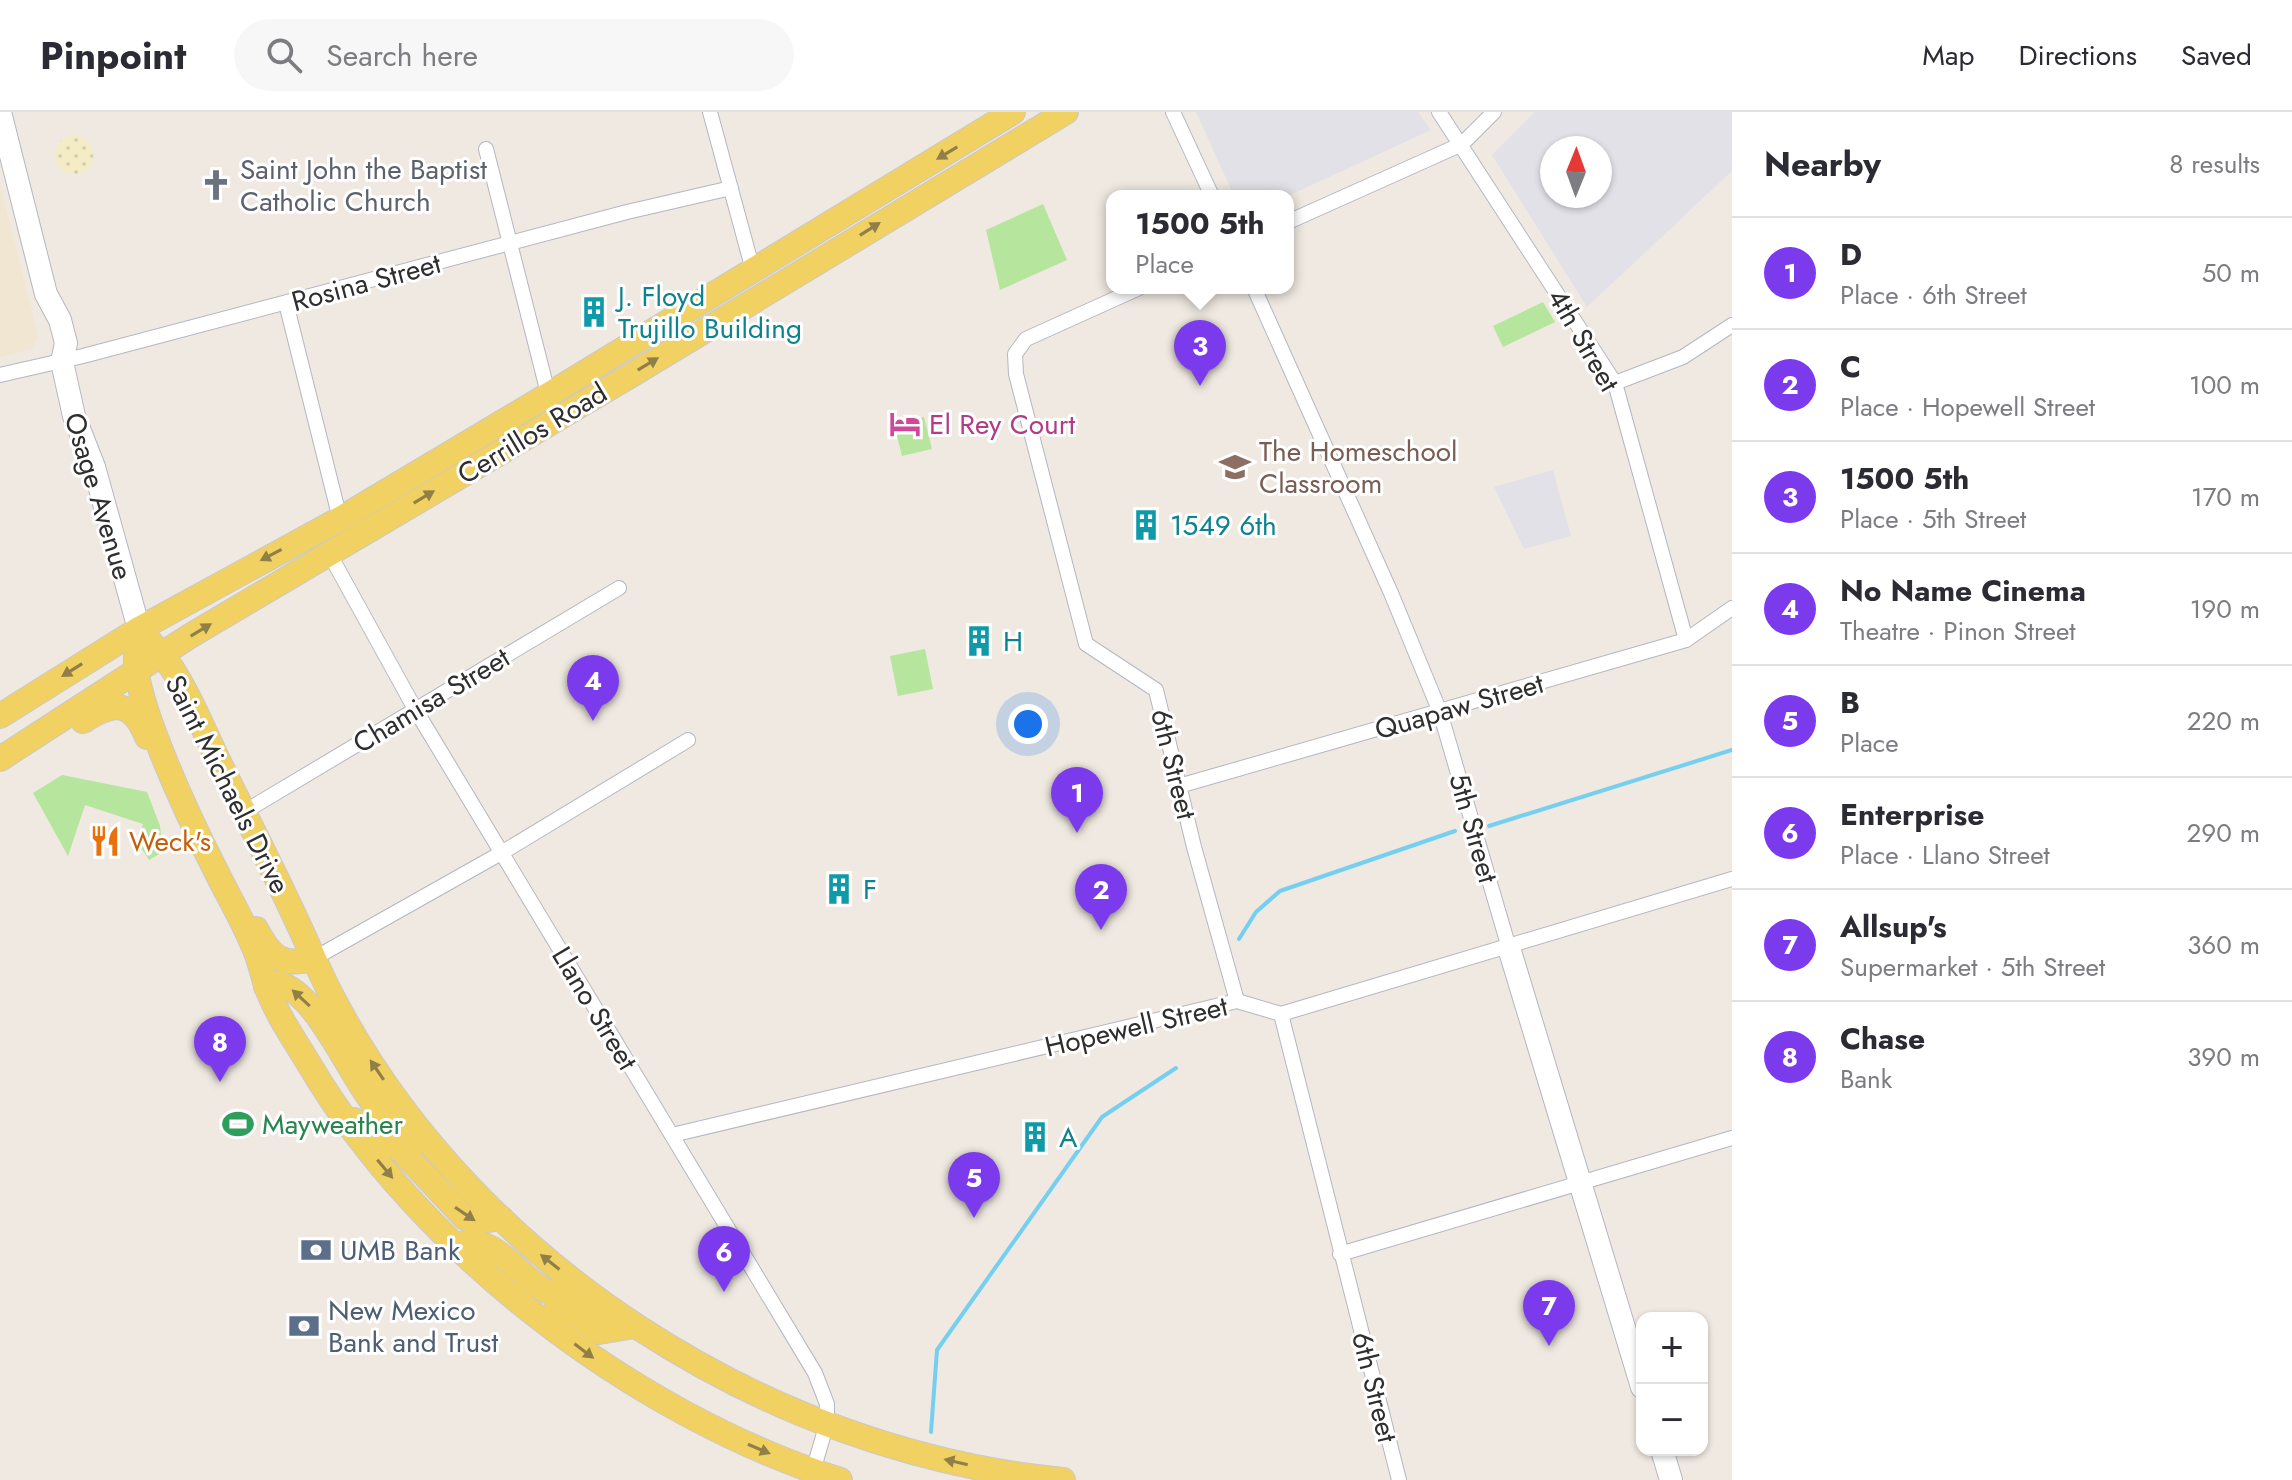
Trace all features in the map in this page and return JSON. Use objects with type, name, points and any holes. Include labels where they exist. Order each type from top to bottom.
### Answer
[{"type":"main road","name":"Cerrillos Road","points":[[0,716],[139,629],[340,519],[548,395],[1013,112]]},
{"type":"main road","name":"Cerrillos Road","points":[[0,759],[160,655],[1066,112]]},
{"type":"main road","name":"Saint Michaels Drive","points":[[139,629],[173,670],[313,959],[361,1047],[444,1159],[532,1247],[626,1320],[737,1385],[827,1423],[887,1444],[1032,1479],[1063,1480]]},
{"type":"main road","name":"Saint Michaels Drive","points":[[139,629],[135,671],[163,752],[206,851],[255,950],[266,987],[310,1066],[384,1169],[456,1246],[500,1286],[599,1362],[706,1425],[840,1480]]},
{"type":"main road","points":[[0,773],[105,708],[119,707],[134,714],[142,726],[208,882],[266,987],[278,983],[296,992],[314,1010],[381,1113],[444,1159]]},
{"type":"main road","points":[[206,851],[231,878],[266,948],[286,962],[295,964],[313,959]]},
{"type":"main road","points":[[341,1112],[401,1150],[465,1218],[476,1222],[501,1218]]},
{"type":"main road","points":[[456,1246],[464,1242],[484,1245],[506,1258],[539,1287],[626,1320]]},
{"type":"main road","points":[[500,1286],[576,1315],[599,1332],[626,1320]]},
{"type":"street","name":"Osage Avenue","points":[[0,112],[46,294],[60,320],[66,343],[62,362],[74,416],[97,479],[139,629]]},
{"type":"street","points":[[710,112],[752,271],[763,294]]},
{"type":"street","points":[[1173,112],[1209,190]]},
{"type":"street","name":"4th Street","points":[[1439,112],[1615,383],[1686,640]]},
{"type":"street","points":[[1294,219],[1462,144],[1494,112]]},
{"type":"street","points":[[486,149],[556,419]]},
{"type":"street","name":"Rosina Street","points":[[0,375],[62,362],[627,212],[731,188]]},
{"type":"street","name":"6th Street","points":[[1126,294],[1026,339],[1015,354],[1016,374],[1086,644],[1156,690],[1237,1001]]},
{"type":"street","name":"5th Street","points":[[1257,294],[1391,593],[1440,712],[1641,1384]]},
{"type":"street","points":[[286,303],[340,519]]},
{"type":"street","points":[[1615,383],[1683,357],[1732,325]]},
{"type":"street","name":"Llano Street","points":[[329,553],[415,709],[815,1373],[827,1404],[827,1423],[813,1471]]},
{"type":"street","name":"Chamisa Street","points":[[244,812],[619,588]]},
{"type":"street","name":"Quapaw Street","points":[[1179,786],[1686,640],[1732,608]]},
{"type":"street","points":[[313,959],[503,852],[688,740]]},
{"type":"street","points":[[1281,1014],[1732,879]]},
{"type":"street","name":"Hopewell Street","points":[[672,1135],[1237,1001],[1281,1014]]},
{"type":"street","name":"6th Street","points":[[1281,1014],[1399,1480]]},
{"type":"street","points":[[1340,1254],[1732,1138]]},
{"type":"street","points":[[1664,1456],[1671,1480]]},
{"type":"shaded area","points":[[1196,112],[1418,112],[1431,130],[1294,193],[1294,190],[1231,190]]},
{"type":"shaded area","points":[[1535,112],[1732,112],[1732,171],[1587,307],[1492,155]]},
{"type":"shaded area","points":[[0,186],[38,335],[33,348],[0,357]]},
{"type":"shaded area","points":[[1553,470],[1571,536],[1524,549],[1494,487]]},
{"type":"green space","points":[[1043,204],[1067,260],[1000,290],[986,230]]},
{"type":"green space","points":[[1543,302],[1555,322],[1503,347],[1493,326]]},
{"type":"green space","points":[[924,417],[932,449],[902,456],[894,424]]},
{"type":"green space","points":[[925,649],[933,689],[898,696],[890,656]]},
{"type":"green space","points":[[62,775],[147,792],[160,826],[163,852],[149,860],[138,843],[143,824],[85,805],[68,856],[33,793]]},
{"type":"sand","points":[[74,136],[87,142],[93,155],[87,168],[74,174],[61,168],[55,155],[61,142]]},
{"type":"waterway","points":[[1489,826],[1732,750]]},
{"type":"waterway","points":[[1239,939],[1256,912],[1280,891],[1455,831]]},
{"type":"waterway","points":[[931,1432],[937,1350],[1102,1117],[1176,1068]]},
{"type":"place","name":"Saint John the Baptist Catholic Church","points":[[216,185]]},
{"type":"place","name":"J. Floyd Trujillo Building","points":[[594,312]]},
{"type":"place","name":"1500 5th","points":[[1200,386]]},
{"type":"place","name":"El Rey Court","points":[[905,424]]},
{"type":"place","name":"The Homeschool Classroom","points":[[1235,467]]},
{"type":"place","name":"1549 6th","points":[[1146,525]]},
{"type":"place","name":"H","points":[[979,641]]},
{"type":"place","name":"No Name Cinema","points":[[593,721]]},
{"type":"place","name":"D","points":[[1077,833]]},
{"type":"place","name":"Weck's","points":[[105,841]]},
{"type":"place","name":"F","points":[[839,889]]},
{"type":"place","name":"C","points":[[1101,930]]},
{"type":"place","name":"Chase","points":[[220,1082]]},
{"type":"place","name":"Mayweather","points":[[238,1124]]},
{"type":"place","name":"A","points":[[1035,1137]]},
{"type":"place","name":"B","points":[[974,1218]]},
{"type":"place","name":"UMB Bank","points":[[316,1250]]},
{"type":"place","name":"Enterprise","points":[[724,1292]]},
{"type":"place","name":"New Mexico Bank and Trust","points":[[304,1326]]},
{"type":"place","name":"Allsup's","points":[[1549,1346]]}]
